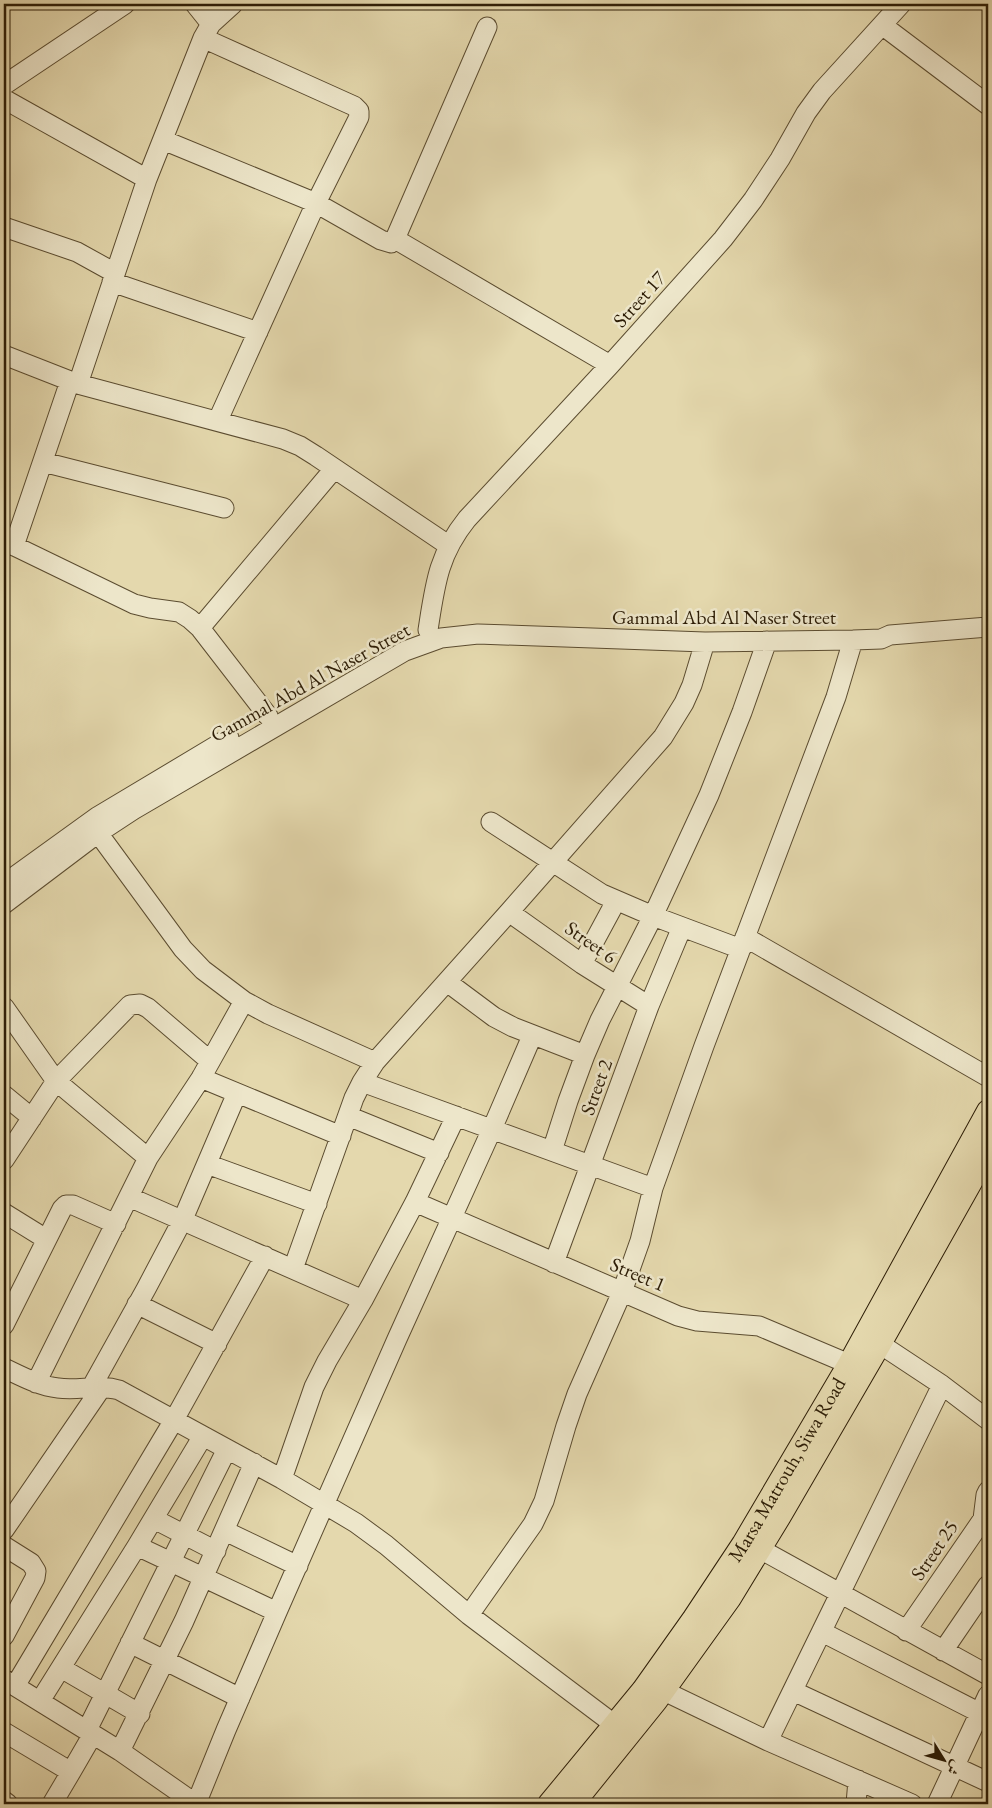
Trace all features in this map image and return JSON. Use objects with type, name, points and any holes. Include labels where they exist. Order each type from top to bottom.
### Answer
[{"type":"main road","name":"Marsa Matrouh, Siwa Road","points":[[549,1804],[615,1725],[654,1694],[694,1618],[729,1566],[849,1364],[988,1111]]},
{"type":"main road","name":"Marsa Matrouh, Siwa Road","points":[[573,1804],[654,1694],[714,1621],[760,1549],[880,1344],[988,1152]]},
{"type":"street","points":[[4,86],[125,4]]},
{"type":"street","points":[[195,4],[207,31],[354,106],[359,112],[357,123],[316,203],[218,420]]},
{"type":"street","points":[[233,4],[207,31],[162,140],[114,277],[74,383],[9,544],[134,604],[179,612],[200,628],[268,716]]},
{"type":"street","name":"Street 17","points":[[428,630],[437,576],[448,545],[466,519],[610,365],[723,239],[753,200],[822,91],[902,4]]},
{"type":"street","points":[[882,25],[988,105]]},
{"type":"street","points":[[162,140],[316,203],[386,243],[391,243],[395,239],[487,28]]},
{"type":"street","points":[[4,99],[147,179]]},
{"type":"street","points":[[4,227],[77,252],[114,277],[258,332]]},
{"type":"street","points":[[395,239],[610,365]]},
{"type":"street","points":[[4,355],[74,383],[283,438],[300,446],[334,468],[448,545]]},
{"type":"street","points":[[43,462],[224,508]]},
{"type":"street","points":[[200,628],[334,468]]},
{"type":"street","name":"Gammal Abd Al Naser Street","points":[[4,904],[98,833],[245,736],[268,716],[403,640],[428,630],[464,622],[482,622],[705,632],[881,631],[890,635]]},
{"type":"street","name":"Gammal Abd Al Naser Street","points":[[4,884],[97,817],[405,651],[441,638],[478,634],[705,642],[854,640],[881,639],[890,635],[988,627]]},
{"type":"street","points":[[469,1615],[537,1516],[544,1501],[566,1426],[622,1292],[640,1241],[653,1188],[704,1046],[836,697],[854,640]]},
{"type":"street","points":[[552,1151],[585,1055],[616,987],[652,916],[726,754],[767,641]]},
{"type":"street","points":[[293,1269],[348,1116],[362,1082],[375,1062],[663,737],[674,721],[692,685],[705,642]]},
{"type":"street","points":[[491,822],[602,894],[682,927],[743,943],[988,1077]]},
{"type":"street","points":[[98,833],[183,949],[203,970],[244,1001],[268,1014],[375,1062]]},
{"type":"street","points":[[582,964],[616,901]]},
{"type":"street","name":"Street 6","points":[[509,912],[616,987],[649,1006]]},
{"type":"street","name":"Street 2","points":[[554,1263],[649,1006],[682,927]]},
{"type":"street","points":[[447,982],[494,1017],[532,1036],[585,1055]]},
{"type":"street","points":[[36,1382],[148,1158],[206,1070],[244,1001]]},
{"type":"street","points":[[4,1160],[56,1081],[121,1013],[130,1005],[140,1004],[148,1008],[206,1070],[237,1093],[341,1136]]},
{"type":"street","points":[[4,1007],[56,1081],[148,1158]]},
{"type":"street","points":[[265,1256],[174,1420],[69,1598],[9,1683],[120,1751],[196,1804],[277,1612],[532,1036]]},
{"type":"street","points":[[362,1082],[653,1188]]},
{"type":"street","points":[[4,1530],[96,1388],[137,1304],[183,1219],[237,1093]]},
{"type":"street","points":[[4,1095],[32,1118]]},
{"type":"street","points":[[348,1116],[439,1153]]},
{"type":"street","points":[[282,1479],[314,1387],[415,1202],[456,1116]]},
{"type":"street","points":[[207,1164],[317,1204]]},
{"type":"street","points":[[129,1197],[183,1219],[363,1300]]},
{"type":"street","name":"Street 1","points":[[415,1202],[678,1316],[697,1321],[760,1326],[849,1364]]},
{"type":"street","points":[[4,1325],[11,1291],[46,1239],[62,1209],[70,1204],[116,1224]]},
{"type":"street","points":[[4,1213],[46,1239]]},
{"type":"street","points":[[137,1304],[216,1344]]},
{"type":"street","points":[[880,1344],[988,1420]]},
{"type":"street","points":[[4,1368],[36,1382],[59,1388],[119,1390],[326,1504],[372,1535],[469,1615],[615,1725]]},
{"type":"street","points":[[768,1741],[942,1386]]},
{"type":"street","points":[[40,1701],[154,1519],[203,1436]]},
{"type":"street","points":[[57,1802],[90,1732],[105,1693],[227,1449]]},
{"type":"street","points":[[120,1751],[166,1661],[254,1464]]},
{"type":"street","name":"Street 25","points":[[906,1631],[983,1518],[988,1490]]},
{"type":"street","points":[[154,1519],[216,1551]]},
{"type":"street","points":[[225,1531],[298,1566]]},
{"type":"street","points":[[4,1546],[31,1563],[36,1571],[35,1578],[4,1636]]},
{"type":"street","points":[[137,1546],[277,1612]]},
{"type":"street","points":[[760,1549],[988,1675]]},
{"type":"street","points":[[943,1651],[988,1585]]},
{"type":"street","points":[[69,1598],[94,1615]]},
{"type":"street","points":[[822,1632],[984,1715]]},
{"type":"street","points":[[130,1643],[240,1698]]},
{"type":"street","points":[[61,1668],[140,1714]]},
{"type":"street","points":[[793,1691],[988,1782]]},
{"type":"street","points":[[654,1694],[912,1804]]},
{"type":"street","points":[[937,1804],[954,1766],[984,1715],[988,1695]]},
{"type":"street","points":[[4,1732],[71,1772]]},
{"type":"street","points":[[856,1804],[858,1780]]},
{"type":"street","points":[[4,1801],[8,1804]]}]
